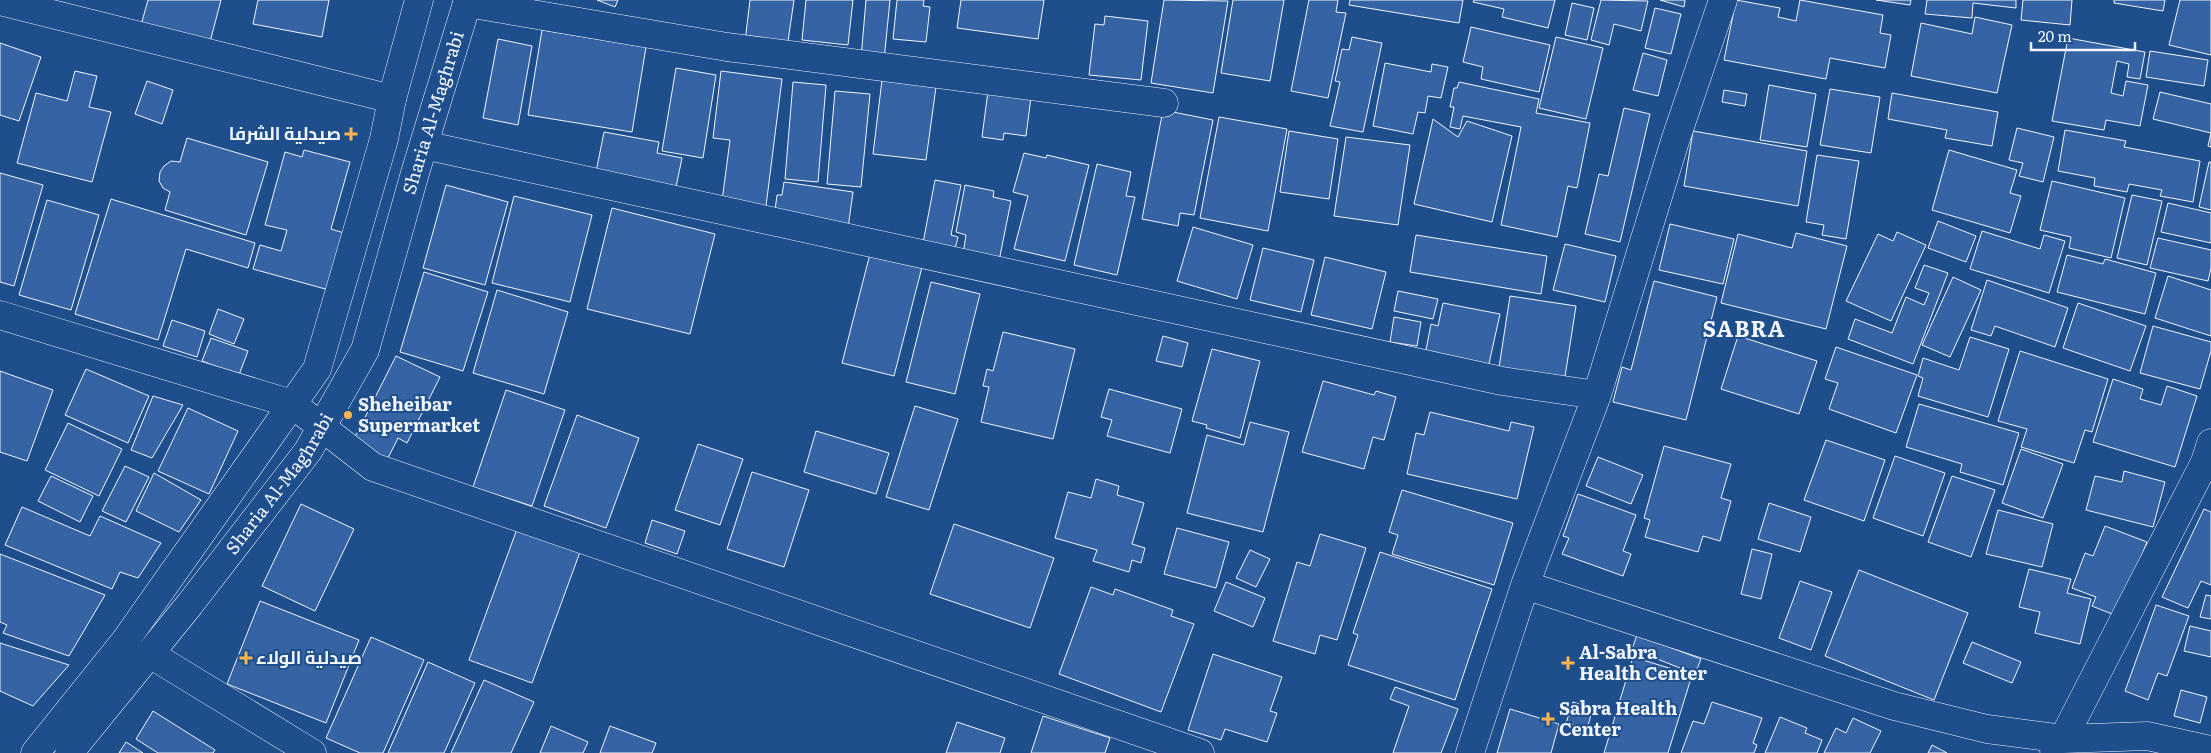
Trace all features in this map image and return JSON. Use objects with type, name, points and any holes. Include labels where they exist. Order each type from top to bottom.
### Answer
[{"type":"street","name":"Sharia Al-Maghrabi","points":[[35,753],[126,641],[318,369],[384,138],[392,99],[419,0]]},
{"type":"street","points":[[1470,753],[1524,586],[1597,395],[1674,141],[1723,0]]},
{"type":"street","points":[[0,1],[392,99]]},
{"type":"street","name":"Sharia Al-Maghrabi","points":[[68,753],[150,654],[308,452],[365,350],[467,1]]},
{"type":"street","points":[[467,1],[764,52],[1164,103]]},
{"type":"street","points":[[424,145],[1502,381],[1597,395]]},
{"type":"street","points":[[0,315],[292,404],[373,468],[1200,753]]},
{"type":"street","points":[[2057,746],[2205,462],[2211,443]]},
{"type":"street","points":[[1524,586],[1894,706],[2057,746],[2147,736],[2211,750]]},
{"type":"street","points":[[150,654],[312,753]]},
{"type":"building","points":[[148,0],[221,0],[210,42],[141,25]]},
{"type":"building","points":[[258,0],[329,0],[322,37],[253,24]]},
{"type":"building","points":[[597,0],[618,0],[615,7]]},
{"type":"building","points":[[750,0],[794,0],[787,48],[745,42]]},
{"type":"building","points":[[806,0],[853,0],[848,45],[802,40]]},
{"type":"building","points":[[866,0],[890,0],[884,60],[861,58]]},
{"type":"building","points":[[897,0],[924,0],[923,6],[930,7],[926,42],[893,39]]},
{"type":"building","points":[[961,0],[1044,0],[1038,39],[957,28]]},
{"type":"building","points":[[1164,0],[1228,1],[1213,93],[1151,83]]},
{"type":"building","points":[[1233,0],[1284,0],[1270,81],[1221,73]]},
{"type":"building","points":[[1309,0],[1338,0],[1336,12],[1346,13],[1328,98],[1291,91]]},
{"type":"building","points":[[1350,0],[1463,0],[1459,23],[1349,5]]},
{"type":"building","points":[[1474,0],[1555,0],[1548,28],[1502,17],[1504,9],[1473,2]]},
{"type":"building","points":[[1601,0],[1648,1],[1641,31],[1614,24],[1609,45],[1591,40]]},
{"type":"building","points":[[1660,0],[1685,0],[1684,7]]},
{"type":"building","points":[[1736,0],[1780,8],[1778,17],[1796,21],[1800,0],[1883,15],[1880,33],[1891,35],[1885,68],[1830,58],[1826,79],[1724,60]]},
{"type":"building","points":[[1876,0],[1911,0],[1910,5]]},
{"type":"building","points":[[1927,0],[2016,0],[2016,8],[1973,3],[1972,18],[1925,14]]},
{"type":"building","points":[[2023,0],[2072,0],[2070,25],[2021,20]]},
{"type":"building","points":[[2114,0],[2165,0],[2163,11],[2114,3]]},
{"type":"building","points":[[2180,0],[2211,0],[2211,55],[2169,45]]},
{"type":"building","points":[[1572,3],[1594,8],[1587,40],[1565,35]]},
{"type":"building","points":[[1655,8],[1681,14],[1671,54],[1645,48]]},
{"type":"building","points":[[1105,16],[1148,21],[1141,80],[1089,75],[1095,24],[1104,25]]},
{"type":"building","points":[[1975,17],[2012,25],[1997,93],[1911,76],[1921,23],[1972,34]]},
{"type":"building","points":[[1471,27],[1550,45],[1539,92],[1481,79],[1483,67],[1463,62]]},
{"type":"building","points":[[542,30],[646,47],[632,132],[528,115]]},
{"type":"building","points":[[1352,37],[1382,43],[1363,132],[1330,126],[1340,82],[1335,81],[1342,49],[1349,50]]},
{"type":"building","points":[[1556,37],[1603,48],[1586,119],[1539,108]]},
{"type":"building","points":[[2068,38],[2145,52],[2140,79],[2127,77],[2129,64],[2117,61],[2111,93],[2123,96],[2126,81],[2148,85],[2140,126],[2106,120],[2104,130],[2052,121]]},
{"type":"building","points":[[498,39],[532,46],[518,125],[483,118]]},
{"type":"building","points":[[0,43],[41,57],[19,121],[0,115]]},
{"type":"building","points":[[2150,51],[2208,60],[2204,86],[2146,77]]},
{"type":"building","points":[[1643,53],[1667,60],[1658,96],[1633,90]]},
{"type":"building","points":[[1385,63],[1431,72],[1432,64],[1448,67],[1441,98],[1428,96],[1425,113],[1418,112],[1413,134],[1373,126]]},
{"type":"building","points":[[676,68],[716,75],[703,158],[662,151]]},
{"type":"building","points":[[75,71],[97,76],[89,107],[111,112],[92,182],[17,163],[36,93],[67,101]]},
{"type":"building","points":[[721,71],[782,79],[766,206],[722,201],[730,140],[713,138]]},
{"type":"building","points":[[882,80],[936,87],[926,160],[873,154]]},
{"type":"building","points":[[147,81],[173,90],[162,124],[135,114]]},
{"type":"building","points":[[793,82],[826,85],[818,182],[785,179]]},
{"type":"building","points":[[1459,82],[1539,99],[1536,113],[1590,123],[1577,188],[1568,186],[1557,237],[1501,225],[1521,127],[1463,116],[1460,129],[1450,127],[1454,107],[1450,107],[1454,88],[1457,88]]},
{"type":"building","points":[[1769,85],[1816,94],[1807,147],[1760,140]]},
{"type":"building","points":[[1830,89],[1880,97],[1871,153],[1820,145]]},
{"type":"building","points":[[1724,90],[1747,94],[1745,106],[1722,102]]},
{"type":"building","points":[[835,91],[870,94],[861,187],[827,184]]},
{"type":"building","points":[[988,91],[1031,97],[1026,136],[1004,133],[1003,140],[982,137]]},
{"type":"building","points":[[2160,92],[2211,104],[2211,133],[2153,119]]},
{"type":"building","points":[[1892,93],[1998,112],[1992,146],[1945,138],[1947,130],[1888,119]]},
{"type":"building","points":[[1624,108],[1650,114],[1620,242],[1585,234],[1599,174],[1608,176]]},
{"type":"building","points":[[1163,110],[1213,120],[1194,215],[1180,213],[1178,226],[1142,219]]},
{"type":"building","points":[[1219,117],[1287,129],[1268,231],[1200,218]]},
{"type":"building","points":[[1433,119],[1458,137],[1467,121],[1512,136],[1492,222],[1414,204]]},
{"type":"building","points":[[2017,128],[2054,137],[2043,182],[2019,176],[2023,163],[2009,160]]},
{"type":"building","points":[[2065,130],[2126,141],[2124,147],[2200,161],[2193,202],[2160,196],[2162,190],[2129,184],[2127,192],[2094,186],[2095,178],[2058,171]]},
{"type":"building","points":[[1289,131],[1338,139],[1329,199],[1280,192]]},
{"type":"building","points":[[1693,131],[1807,151],[1798,206],[1684,186]]},
{"type":"building","points":[[604,132],[659,142],[657,153],[682,158],[676,187],[596,172]]},
{"type":"building","points":[[2211,133],[2211,147],[2208,146]]},
{"type":"building","points":[[1346,137],[1410,145],[1398,225],[1334,216]]},
{"type":"building","points":[[187,138],[268,162],[246,235],[165,210],[170,192],[163,188],[159,181],[160,172],[171,161],[180,162]]},
{"type":"building","points":[[304,150],[350,162],[331,229],[344,233],[329,290],[253,269],[260,245],[281,251],[287,230],[265,225],[285,152],[302,157]]},
{"type":"building","points":[[1949,150],[2017,170],[2010,193],[2021,196],[2010,233],[1932,210]]},
{"type":"building","points":[[1024,153],[1046,158],[1047,155],[1089,165],[1065,261],[1014,249],[1028,196],[1013,192]]},
{"type":"building","points":[[1817,155],[1859,161],[1846,239],[1822,235],[1824,225],[1806,222]]},
{"type":"building","points":[[2209,162],[2211,162],[2211,210],[2199,207]]},
{"type":"building","points":[[1097,164],[1131,172],[1126,196],[1135,197],[1117,275],[1074,265]]},
{"type":"building","points":[[0,173],[43,185],[14,286],[0,282]]},
{"type":"building","points":[[935,180],[961,185],[951,235],[958,237],[955,249],[923,243]]},
{"type":"building","points":[[2052,181],[2125,198],[2111,258],[2069,248],[2071,237],[2040,230]]},
{"type":"building","points":[[784,182],[853,192],[848,228],[774,218],[777,195],[782,195]]},
{"type":"building","points":[[446,185],[508,202],[485,285],[423,268]]},
{"type":"building","points":[[965,185],[994,191],[993,197],[1011,201],[999,261],[963,254],[966,235],[956,232]]},
{"type":"building","points":[[2132,195],[2162,201],[2147,265],[2117,258]]},
{"type":"building","points":[[514,196],[592,215],[570,302],[492,283]]},
{"type":"building","points":[[111,199],[255,243],[248,268],[186,249],[158,340],[75,314]]},
{"type":"building","points":[[47,200],[99,215],[71,310],[19,295]]},
{"type":"building","points":[[2168,203],[2211,213],[2211,243],[2161,232]]},
{"type":"building","points":[[612,208],[715,234],[690,334],[587,309]]},
{"type":"building","points":[[1938,221],[1976,236],[1966,262],[1928,248]]},
{"type":"building","points":[[1670,224],[1734,239],[1723,284],[1659,270]]},
{"type":"building","points":[[1193,227],[1253,245],[1237,299],[1177,281]]},
{"type":"building","points":[[1982,231],[2040,249],[2044,235],[2065,241],[2049,293],[1970,269]]},
{"type":"building","points":[[1897,232],[1926,245],[1891,321],[1846,301],[1878,234],[1893,241]]},
{"type":"building","points":[[1796,233],[1847,246],[1826,329],[1721,303],[1738,234],[1792,248]]},
{"type":"building","points":[[1416,235],[1547,256],[1541,294],[1410,272]]},
{"type":"building","points":[[2158,238],[2211,250],[2211,268],[2208,281],[2150,268]]},
{"type":"building","points":[[1565,244],[1616,256],[1605,302],[1553,290]]},
{"type":"building","points":[[1263,248],[1314,260],[1301,312],[1250,300]]},
{"type":"building","points":[[870,254],[922,267],[894,376],[842,363]]},
{"type":"building","points":[[2067,255],[2103,264],[2105,259],[2156,273],[2145,314],[2057,292]]},
{"type":"building","points":[[1325,257],[1386,272],[1372,329],[1311,315]]},
{"type":"building","points":[[1924,265],[1948,273],[1913,364],[1848,339],[1855,319],[1892,333],[1906,297],[1924,305],[1929,293],[1915,288]]},
{"type":"building","points":[[424,272],[488,292],[463,371],[400,352]]},
{"type":"building","points":[[2168,276],[2211,290],[2211,336],[2155,318]]},
{"type":"building","points":[[1953,277],[1981,290],[1950,357],[1922,345]]},
{"type":"building","points":[[1987,280],[2068,308],[2055,347],[1995,326],[1991,336],[1971,330]]},
{"type":"building","points":[[1654,281],[1717,297],[1686,420],[1613,402],[1622,367],[1631,370]]},
{"type":"building","points":[[931,282],[980,294],[955,394],[906,382]]},
{"type":"building","points":[[497,290],[568,312],[544,394],[473,373]]},
{"type":"building","points":[[1398,291],[1438,299],[1433,319],[1394,311]]},
{"type":"building","points":[[1510,296],[1576,306],[1564,383],[1498,374]]},
{"type":"building","points":[[1443,303],[1500,314],[1488,368],[1425,355],[1431,324],[1438,326]]},
{"type":"building","points":[[2078,303],[2146,326],[2130,371],[2063,348]]},
{"type":"building","points":[[218,309],[244,319],[234,344],[209,334]]},
{"type":"building","points":[[1394,317],[1421,322],[1417,346],[1390,342]]},
{"type":"building","points":[[172,320],[205,331],[197,357],[163,346]]},
{"type":"building","points":[[2153,326],[2211,342],[2211,351],[2200,389],[2140,373]]},
{"type":"building","points":[[1003,332],[1075,349],[1053,439],[981,422],[989,387],[983,386],[987,369],[993,371]]},
{"type":"building","points":[[1163,336],[1188,343],[1182,367],[1156,361]]},
{"type":"building","points":[[1738,336],[1817,361],[1799,414],[1721,389]]},
{"type":"building","points":[[1970,337],[2009,349],[1988,417],[1918,396],[1923,378],[1918,376],[1923,358],[1959,370]]},
{"type":"building","points":[[211,338],[248,351],[239,375],[202,361]]},
{"type":"building","points":[[1836,347],[1917,375],[1896,433],[1829,409],[1838,383],[1825,379]]},
{"type":"building","points":[[1212,349],[1260,361],[1240,438],[1206,428],[1207,425],[1192,421]]},
{"type":"building","points":[[2020,351],[2108,379],[2092,432],[2085,430],[2074,463],[2021,447],[2027,429],[1998,421]]},
{"type":"building","points":[[396,356],[440,377],[407,443],[398,438],[387,460],[352,443]]},
{"type":"building","points":[[86,369],[149,396],[128,443],[65,415]]},
{"type":"building","points":[[0,371],[53,390],[27,461],[0,452]]},
{"type":"building","points":[[2113,379],[2143,389],[2140,399],[2161,405],[2167,386],[2197,396],[2175,467],[2093,442]]},
{"type":"building","points":[[1323,381],[1374,395],[1376,391],[1396,397],[1384,440],[1373,437],[1364,469],[1302,452]]},
{"type":"building","points":[[1109,389],[1182,409],[1170,453],[1107,436],[1112,420],[1101,417]]},
{"type":"building","points":[[506,390],[565,410],[532,506],[473,487]]},
{"type":"building","points":[[153,396],[183,405],[152,458],[131,450]]},
{"type":"building","points":[[1919,404],[2019,433],[2003,485],[1960,472],[1962,464],[1906,447]]},
{"type":"building","points":[[915,406],[958,419],[929,510],[886,497]]},
{"type":"building","points":[[188,408],[238,431],[209,494],[158,471]]},
{"type":"building","points":[[1430,412],[1509,431],[1511,422],[1534,427],[1517,499],[1407,474],[1416,433],[1424,435]]},
{"type":"building","points":[[577,415],[639,438],[606,528],[544,506]]},
{"type":"building","points":[[1250,422],[1289,432],[1263,532],[1187,513],[1207,435],[1244,445]]},
{"type":"building","points":[[68,423],[122,449],[99,496],[45,470]]},
{"type":"building","points":[[816,431],[889,453],[876,494],[804,472]]},
{"type":"building","points":[[1826,440],[1885,460],[1864,521],[1804,500]]},
{"type":"building","points":[[698,444],[743,459],[720,525],[675,510]]},
{"type":"building","points":[[1664,446],[1731,464],[1721,498],[1731,501],[1720,541],[1703,536],[1698,552],[1645,537],[1650,520],[1644,518]]},
{"type":"building","points":[[2021,449],[2063,464],[2043,518],[2002,503]]},
{"type":"building","points":[[1895,456],[1945,473],[1923,536],[1873,518]]},
{"type":"building","points":[[1598,457],[1643,475],[1631,504],[1586,486]]},
{"type":"building","points":[[125,466],[149,477],[126,522],[102,511]]},
{"type":"building","points":[[2124,471],[2165,482],[2153,527],[2086,510],[2095,476],[2122,482]]},
{"type":"building","points":[[752,472],[809,490],[784,567],[727,549]]},
{"type":"building","points":[[154,473],[201,500],[179,532],[136,511]]},
{"type":"building","points":[[51,476],[93,496],[80,522],[38,501]]},
{"type":"building","points":[[1952,476],[1995,490],[1971,557],[1928,542]]},
{"type":"building","points":[[1096,479],[1119,486],[1117,495],[1144,503],[1132,544],[1145,548],[1141,563],[1132,560],[1129,572],[1093,561],[1097,550],[1055,538],[1068,492],[1091,498]]},
{"type":"building","points":[[1402,490],[1513,523],[1494,585],[1392,554],[1398,535],[1389,532]]},
{"type":"building","points":[[1578,494],[1636,515],[1623,551],[1631,554],[1623,576],[1562,554],[1569,538],[1563,536]]},
{"type":"building","points":[[1769,503],[1811,517],[1800,552],[1758,539]]},
{"type":"building","points":[[301,504],[354,529],[315,611],[262,586]]},
{"type":"building","points":[[22,507],[90,536],[100,516],[161,543],[138,578],[120,572],[112,589],[5,545]]},
{"type":"building","points":[[2204,509],[2211,512],[2211,585],[2201,581],[2188,608],[2162,597]]},
{"type":"building","points":[[1998,510],[2053,524],[2042,567],[1986,554]]},
{"type":"building","points":[[652,520],[685,531],[677,554],[645,543]]},
{"type":"building","points":[[954,524],[1054,558],[1030,628],[930,594]]},
{"type":"building","points":[[2105,526],[2147,542],[2117,616],[2092,606],[2096,597],[2072,588],[2085,553],[2093,556]]},
{"type":"building","points":[[1177,528],[1229,542],[1216,588],[1164,574]]},
{"type":"building","points":[[517,529],[580,552],[532,683],[469,660]]},
{"type":"building","points":[[1320,534],[1366,548],[1337,640],[1320,635],[1315,654],[1273,641],[1297,562],[1310,566]]},
{"type":"building","points":[[1752,549],[1772,554],[1761,599],[1741,594]]},
{"type":"building","points":[[1250,550],[1270,559],[1256,587],[1236,578]]},
{"type":"building","points":[[1380,552],[1492,589],[1455,700],[1348,665],[1358,635],[1353,633]]},
{"type":"building","points":[[0,554],[105,595],[69,656],[3,633],[7,625],[0,622]]},
{"type":"building","points":[[2029,569],[2071,579],[2067,593],[2091,599],[2080,644],[2035,633],[2040,612],[2019,607]]},
{"type":"building","points":[[1859,570],[1968,613],[1934,700],[1825,656]]},
{"type":"building","points":[[1800,581],[1832,592],[1811,650],[1779,638]]},
{"type":"building","points":[[1226,582],[1265,598],[1253,627],[1214,611]]},
{"type":"building","points":[[1091,587],[1113,595],[1115,589],[1173,610],[1171,616],[1194,624],[1161,712],[1059,674]]},
{"type":"building","points":[[2206,595],[2211,596],[2211,619],[2200,617]]},
{"type":"building","points":[[260,601],[359,640],[326,723],[227,684]]},
{"type":"building","points":[[2156,605],[2189,616],[2167,676],[2158,673],[2148,700],[2125,691]]},
{"type":"building","points":[[2190,626],[2211,631],[2211,657],[2184,651]]},
{"type":"building","points":[[1637,635],[1701,659],[1695,674],[1632,649]]},
{"type":"building","points":[[371,637],[424,660],[383,753],[360,753],[326,738]]},
{"type":"building","points":[[1972,642],[2021,662],[2012,683],[1963,663]]},
{"type":"building","points":[[0,643],[69,665],[33,706],[0,691]]},
{"type":"building","points":[[1213,654],[1282,677],[1270,711],[1277,713],[1267,742],[1225,729],[1221,740],[1188,730]]},
{"type":"building","points":[[1633,657],[1692,675],[1668,753],[1604,753]]},
{"type":"building","points":[[428,662],[475,683],[444,753],[388,753]]},
{"type":"building","points":[[484,680],[534,702],[511,753],[451,753]]},
{"type":"building","points":[[1395,687],[1458,709],[1441,753],[1393,753],[1409,706],[1390,699]]},
{"type":"building","points":[[2181,690],[2207,697],[2200,723],[2174,716]]},
{"type":"building","points":[[1573,702],[1593,708],[1587,729],[1566,723]]},
{"type":"building","points":[[1712,702],[1762,718],[1753,743],[1757,745],[1754,753],[1681,753],[1693,721],[1704,724]]},
{"type":"building","points":[[1510,709],[1559,724],[1551,753],[1497,753]]},
{"type":"building","points":[[153,711],[215,750],[213,753],[158,753],[136,739]]},
{"type":"building","points":[[1043,716],[1110,738],[1105,753],[1031,753]]},
{"type":"building","points":[[1780,717],[1807,728],[1805,733],[1822,740],[1817,753],[1765,753]]},
{"type":"building","points":[[1853,718],[1881,731],[1870,753],[1824,753],[1836,728],[1846,733]]},
{"type":"building","points":[[957,722],[1005,738],[1000,753],[946,753]]},
{"type":"building","points":[[551,726],[588,742],[583,753],[540,753]]},
{"type":"building","points":[[610,726],[656,743],[652,753],[600,753]]},
{"type":"building","points":[[126,742],[143,753],[119,753]]},
{"type":"building","points":[[1932,745],[1947,753],[1928,753]]},
{"type":"place","name":"صيدلية الشرفا","points":[[351,134]]},
{"type":"place","name":"Sheheibar Supermarket","points":[[348,415]]},
{"type":"place","name":"صيدلية الولاء","points":[[246,658]]},
{"type":"place","name":"Al-Sabra Health Center","points":[[1568,663]]},
{"type":"place","name":"Sabra Health Center","points":[[1548,719]]},
{"type":"district","name":"SABRA","points":[[1744,329]]}]
